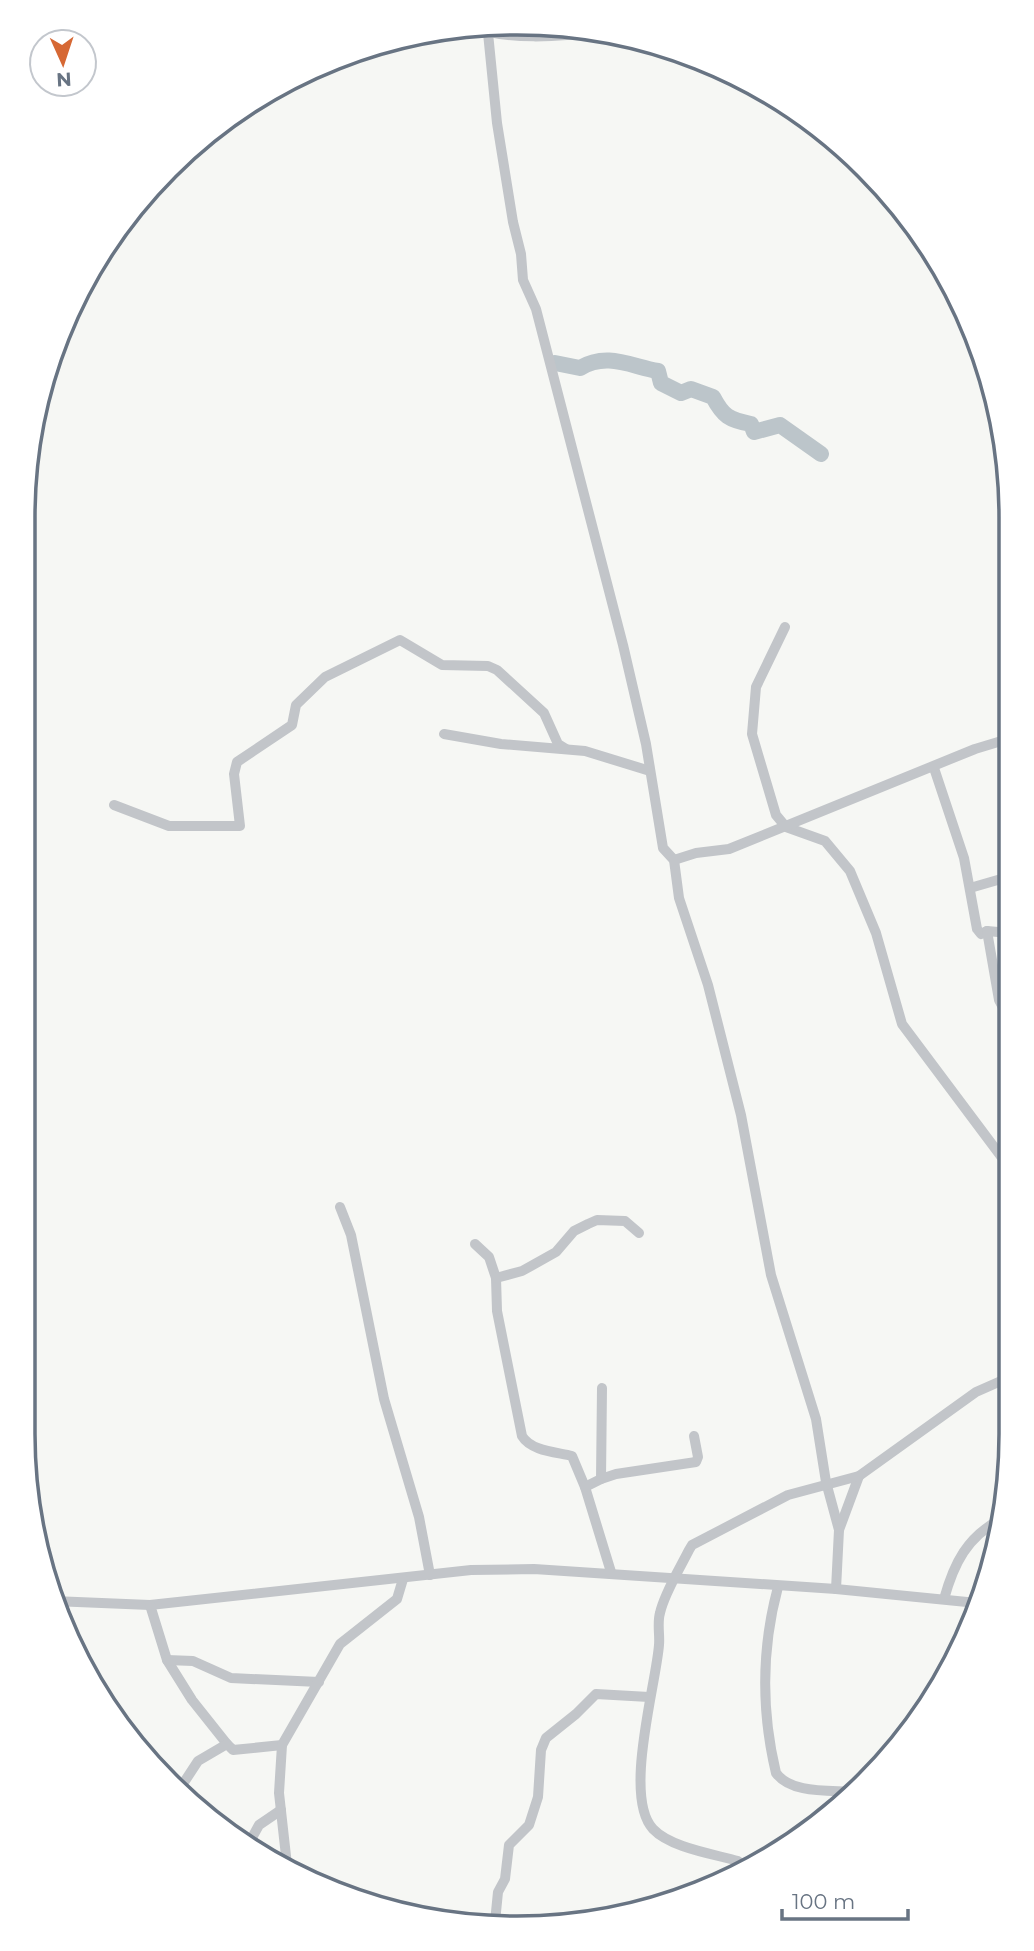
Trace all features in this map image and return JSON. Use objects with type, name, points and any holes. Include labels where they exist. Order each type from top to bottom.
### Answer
[{"type":"street","points":[[488,36],[497,123],[513,222],[522,254],[523,280],[536,309],[586,497],[593,541],[623,645],[650,771],[663,848],[674,860],[679,898],[708,985],[741,1115],[771,1275],[816,1419],[826,1482],[839,1530]]},
{"type":"street","points":[[785,626],[756,687],[752,734],[776,815],[786,827],[825,841],[850,871],[876,933],[902,1024],[999,1144]]},
{"type":"street","points":[[114,805],[169,826],[240,826],[234,774],[237,762],[292,725],[296,705],[325,677],[400,640],[442,665],[488,666],[496,670],[544,713],[558,744],[566,749]]},
{"type":"street","points":[[444,733],[501,744],[585,751],[650,771]]},
{"type":"street","points":[[674,860],[729,849],[934,768],[975,749],[999,742]]},
{"type":"street","points":[[934,768],[964,858],[976,929],[981,934],[987,931],[999,932]]},
{"type":"street","points":[[970,888],[999,880]]},
{"type":"street","points":[[987,931],[999,1000]]},
{"type":"street","points":[[340,1207],[351,1235],[381,1387],[419,1517],[430,1575]]},
{"type":"street","points":[[496,1278],[533,1264],[555,1252],[574,1231],[597,1220],[625,1221],[639,1234]]},
{"type":"street","points":[[475,1244],[489,1257],[496,1278],[497,1311],[522,1436],[527,1443],[534,1446],[572,1456],[585,1488],[611,1572]]},
{"type":"street","points":[[738,1861],[692,1849],[653,1829],[645,1805],[641,1745],[659,1644],[659,1616],[692,1545],[788,1494],[826,1482],[859,1476],[976,1392],[999,1382]]},
{"type":"street","points":[[601,1479],[602,1388]]},
{"type":"street","points":[[585,1488],[615,1474],[696,1462],[698,1457],[694,1436]]},
{"type":"street","points":[[836,1589],[839,1530],[859,1476]]},
{"type":"street","points":[[944,1599],[952,1568],[964,1548],[990,1526]]},
{"type":"street","points":[[66,1602],[150,1605],[430,1575],[534,1569],[836,1589],[968,1602]]},
{"type":"street","points":[[286,1856],[281,1810],[282,1745],[340,1644],[397,1599],[403,1579]]},
{"type":"street","points":[[779,1587],[764,1656],[764,1702],[776,1773],[782,1782],[795,1787],[841,1791]]},
{"type":"street","points":[[150,1605],[167,1660],[192,1700],[227,1744],[233,1750],[282,1745]]},
{"type":"street","points":[[167,1660],[193,1661],[231,1678],[319,1682]]},
{"type":"street","points":[[496,1915],[498,1892],[505,1879],[509,1845],[529,1825],[538,1797],[541,1750],[546,1738],[596,1694],[649,1698]]},
{"type":"street","points":[[184,1782],[198,1761],[227,1744]]},
{"type":"street","points":[[252,1837],[259,1825],[281,1810]]},
{"type":"waterway","points":[[555,363],[580,368],[590,363],[609,361],[658,371],[661,383],[681,393],[691,389],[713,397],[724,413],[732,419],[751,424],[754,432],[780,425],[821,454]]}]
